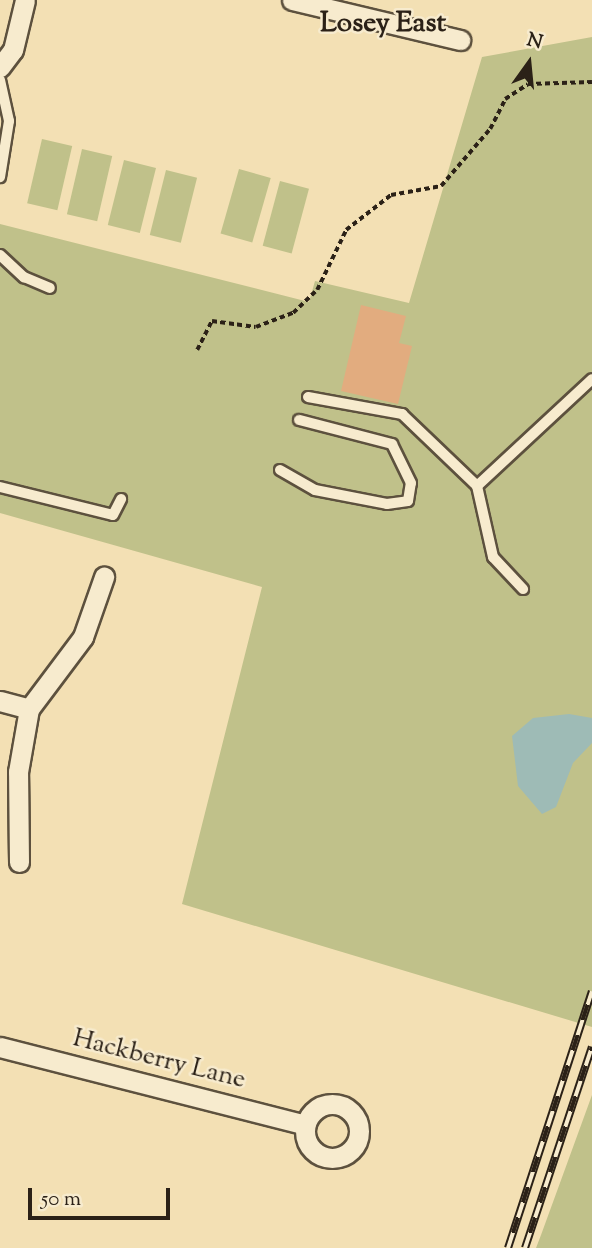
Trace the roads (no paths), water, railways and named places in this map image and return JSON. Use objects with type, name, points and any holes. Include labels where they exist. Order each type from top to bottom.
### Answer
[{"type":"street","points":[[0,67],[13,50],[25,0]]},
{"type":"street","points":[[292,0],[460,40]]},
{"type":"street","points":[[19,862],[18,772],[29,709],[83,637],[104,578]]},
{"type":"street","points":[[0,701],[29,709]]},
{"type":"street","name":"Hackberry Lane","points":[[0,1046],[305,1125]]},
{"type":"lane","points":[[0,80],[9,121],[0,177]]},
{"type":"lane","points":[[0,255],[24,277],[50,288]]},
{"type":"lane","points":[[477,486],[592,379]]},
{"type":"lane","points":[[308,397],[402,414],[477,486],[493,557],[523,589]]},
{"type":"lane","points":[[280,470],[315,489],[387,504],[408,501],[411,483],[392,444],[299,420]]},
{"type":"lane","points":[[0,487],[113,515],[121,499]]},
{"type":"water","points":[[569,714],[592,718],[592,743],[573,763],[556,807],[542,814],[518,786],[512,736],[533,718]]},
{"type":"railway","points":[[508,1248],[592,991]]},
{"type":"railway","points":[[525,1248],[592,1047]]},
{"type":"district","name":"Losey East","points":[[383,24]]}]
